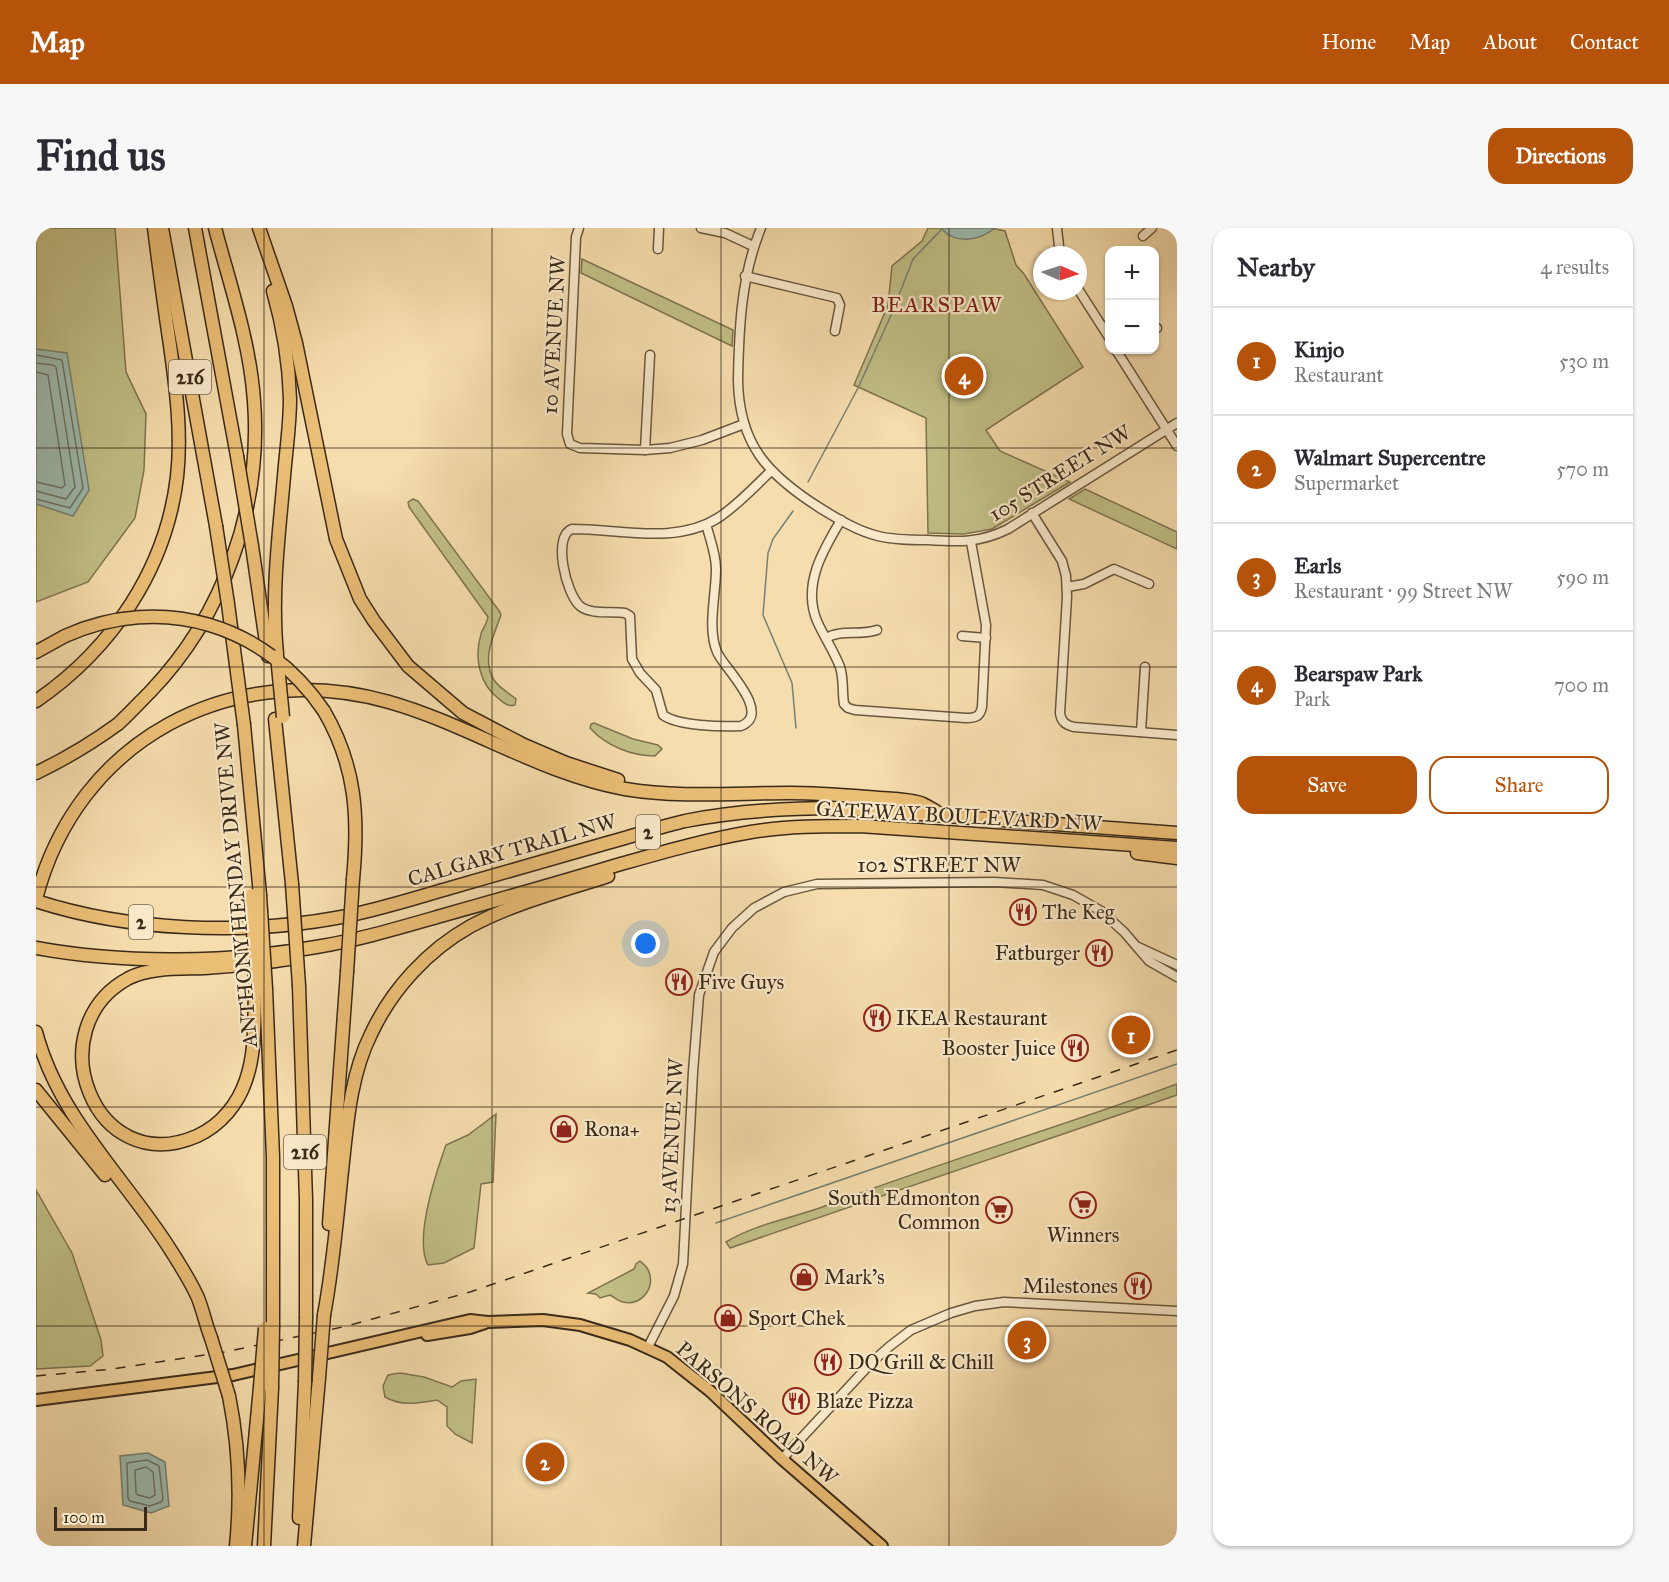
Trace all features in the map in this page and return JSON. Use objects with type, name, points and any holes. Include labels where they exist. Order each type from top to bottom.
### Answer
[{"type":"highway","points":[[36,701],[77,669],[99,648],[125,616],[153,562],[172,503],[177,477],[178,422],[154,228]]},
{"type":"highway","name":"ANTHONY HENDAY DRIVE NW","points":[[162,228],[216,526],[248,762],[273,1201],[266,1388],[264,1546]]},
{"type":"highway","name":"216","points":[[195,228],[272,655],[292,884],[299,987],[306,1200],[306,1317],[297,1546]]},
{"type":"highway","points":[[36,773],[73,754],[119,723],[167,674],[180,659],[214,603],[239,540],[253,470],[254,402],[248,357],[215,228]]},
{"type":"highway","points":[[253,228],[276,301],[288,366],[290,400],[277,554],[272,655]]},
{"type":"highway","points":[[259,228],[286,306],[296,343],[336,539],[360,599],[385,638],[408,666],[427,684],[448,702],[482,724],[566,763],[656,792]]},
{"type":"highway","points":[[36,652],[65,636],[101,623],[138,616],[171,617],[210,624],[239,636],[274,657],[301,681],[324,711],[344,752],[354,792],[356,818],[353,879],[324,1315],[304,1546]]},
{"type":"highway","points":[[36,900],[42,878],[62,832],[99,780],[129,751],[165,726],[209,705],[247,694],[286,690],[345,692],[389,702],[552,768],[602,784],[627,789],[711,794],[846,795],[921,803],[946,816]]},
{"type":"highway","name":"CALGARY TRAIL NW","points":[[36,900],[113,919],[163,925],[214,927],[304,923],[359,913],[682,822],[749,811],[838,808],[1177,832]]},
{"type":"highway","name":"GATEWAY BOULEVARD NW","points":[[36,948],[133,958],[209,958],[304,949],[356,939],[421,922],[687,845],[754,831],[821,826],[860,826],[1177,848]]},
{"type":"highway","points":[[1074,841],[1114,850],[1177,858]]},
{"type":"highway","points":[[324,1315],[332,1270],[345,1143],[354,1087],[371,1034],[394,994],[438,949],[470,927],[531,901],[666,857],[687,845]]},
{"type":"highway","points":[[260,989],[253,1054],[246,1079],[238,1098],[216,1126],[185,1141],[167,1144],[150,1143],[131,1138],[118,1131],[95,1112],[82,1088],[78,1074],[76,1057],[78,1040],[84,1019],[92,1007],[120,982],[144,973],[272,962],[330,951],[366,942],[421,922]]},
{"type":"highway","points":[[36,1032],[48,1069],[69,1111],[167,1245],[198,1299],[229,1396],[237,1445],[236,1546]]},
{"type":"highway","points":[[36,1090],[154,1236],[173,1263],[204,1319]]},
{"type":"highway","points":[[244,1546],[266,1388]]},
{"type":"main road","name":"PARSONS ROAD NW","points":[[36,1400],[216,1378],[382,1340],[448,1333],[488,1322],[520,1320],[558,1322],[609,1332],[648,1347],[685,1369],[783,1460],[882,1546]]},
{"type":"street","name":"10 AVENUE NW","points":[[579,228],[576,237],[567,434],[570,444],[576,447],[645,450]]},
{"type":"street","points":[[658,249],[659,228]]},
{"type":"street","points":[[701,228],[725,234],[753,246]]},
{"type":"street","name":"105 STREET NW","points":[[761,228],[753,246],[745,276],[741,313],[738,394],[744,424],[756,452],[771,471],[794,491],[860,530],[888,538],[971,542],[999,534],[1177,423]]},
{"type":"street","points":[[1057,228],[1059,246]]},
{"type":"street","points":[[1143,236],[1152,228]]},
{"type":"street","points":[[745,276],[837,298],[840,305],[835,331]]},
{"type":"street","points":[[1085,300],[1105,331]]},
{"type":"street","points":[[1121,354],[1177,446]]},
{"type":"street","points":[[650,355],[645,450],[685,444],[744,424]]},
{"type":"street","points":[[706,524],[716,565],[713,633],[715,645],[721,659],[744,690],[750,710],[746,724],[736,727],[686,722],[663,715],[656,690],[640,672],[633,659],[630,616],[626,613],[587,610],[579,605],[571,594],[563,563],[564,536],[567,531],[576,529],[667,534],[706,524],[730,510],[771,471]]},
{"type":"street","points":[[1032,513],[1062,561],[1066,576],[1060,713],[1064,722],[1074,727],[1177,735]]},
{"type":"street","points":[[841,520],[820,555],[814,578],[814,610],[840,668],[843,679],[843,700],[846,707],[855,710],[966,718],[978,716],[982,707],[986,638],[984,610],[971,542]]},
{"type":"street","points":[[1067,587],[1084,584],[1114,570],[1149,584]]},
{"type":"street","points":[[826,638],[835,634],[864,634],[877,630]]},
{"type":"street","points":[[962,636],[986,638]]},
{"type":"street","points":[[1141,732],[1144,668]]},
{"type":"street","name":"102 STREET NW","points":[[732,928],[747,913],[769,899],[784,892],[817,884],[1027,883],[1059,889],[1088,903],[1112,921],[1138,946],[1149,962],[1177,977]]},
{"type":"street","name":"13 AVENUE NW","points":[[648,1347],[674,1296],[682,1264],[699,994],[714,952],[732,928]]},
{"type":"street","name":"102 STREET NW","points":[[1138,946],[1177,965]]},
{"type":"street","points":[[783,1460],[872,1362],[890,1346],[911,1330],[951,1312],[1004,1302],[1177,1311]]},
{"type":"shaded area","points":[[36,228],[115,228],[126,372],[146,414],[144,470],[135,518],[88,582],[36,602]]},
{"type":"shaded area","points":[[928,228],[991,228],[1005,231],[1016,265],[1033,288],[1033,300],[1040,300],[1083,367],[986,430],[1000,451],[1070,482],[992,529],[964,534],[928,533],[926,418],[854,385],[888,305],[892,266],[922,241]]},
{"type":"shaded area","points":[[582,259],[733,330],[732,346],[581,273]]},
{"type":"shaded area","points":[[1085,489],[1177,532],[1177,549],[1069,499]]},
{"type":"shaded area","points":[[413,499],[418,501],[500,612],[490,647],[490,672],[501,688],[516,699],[515,705],[508,705],[499,699],[492,693],[483,678],[478,652],[481,634],[488,617],[409,507],[408,502]]},
{"type":"shaded area","points":[[594,723],[633,739],[658,745],[662,749],[655,756],[620,749],[604,740],[590,728]]},
{"type":"shaded area","points":[[1177,1084],[1177,1095],[730,1248],[726,1242],[763,1225],[815,1210]]},
{"type":"shaded area","points":[[496,1114],[493,1182],[481,1184],[474,1248],[444,1263],[428,1265],[424,1254],[425,1223],[432,1188],[446,1145],[468,1135]]},
{"type":"shaded area","points":[[36,1190],[72,1253],[101,1340],[103,1356],[90,1366],[36,1369]]},
{"type":"shaded area","points":[[640,1261],[647,1268],[651,1281],[642,1298],[630,1303],[610,1295],[600,1298],[596,1294],[588,1293],[634,1269]]},
{"type":"shaded area","points":[[400,1373],[424,1377],[452,1387],[461,1381],[476,1379],[472,1443],[455,1434],[447,1426],[447,1407],[437,1400],[404,1403],[385,1397],[383,1386],[388,1375]]},
{"type":"water","points":[[941,228],[995,228],[982,236],[960,239]]},
{"type":"water","points":[[36,349],[67,353],[89,490],[73,516],[36,504]]},
{"type":"water","points":[[148,1453],[165,1462],[169,1506],[151,1513],[123,1505],[120,1456]]},
{"type":"waterway","points":[[808,482],[858,388],[892,313],[913,259],[942,229]]},
{"type":"waterway","points":[[793,511],[773,539],[768,553],[763,615],[792,683],[796,728]]},
{"type":"waterway","points":[[716,1223],[1177,1064]]},
{"type":"railway","points":[[36,1376],[113,1369],[225,1352],[347,1326],[470,1292],[1177,1050]]},
{"type":"place","name":"Bearspaw Park","points":[[964,376]]},
{"type":"place","name":"The Keg","points":[[1023,912]]},
{"type":"place","name":"Fatburger","points":[[1099,953]]},
{"type":"place","name":"Five Guys","points":[[679,982]]},
{"type":"place","name":"IKEA Restaurant","points":[[877,1018]]},
{"type":"place","name":"Kinjo","points":[[1131,1035]]},
{"type":"place","name":"Booster Juice","points":[[1075,1048]]},
{"type":"place","name":"Rona+","points":[[564,1129]]},
{"type":"place","name":"Winners","points":[[1083,1205]]},
{"type":"place","name":"South Edmonton Common","points":[[999,1210]]},
{"type":"place","name":"Mark's","points":[[804,1277]]},
{"type":"place","name":"Milestones","points":[[1138,1286]]},
{"type":"place","name":"Sport Chek","points":[[728,1318]]},
{"type":"place","name":"Earls","points":[[1027,1340]]},
{"type":"place","name":"DQ Grill & Chill","points":[[828,1362]]},
{"type":"place","name":"Blaze Pizza","points":[[796,1401]]},
{"type":"place","name":"Walmart Supercentre","points":[[545,1462]]},
{"type":"district","name":"BEARSPAW","points":[[937,304]]}]
